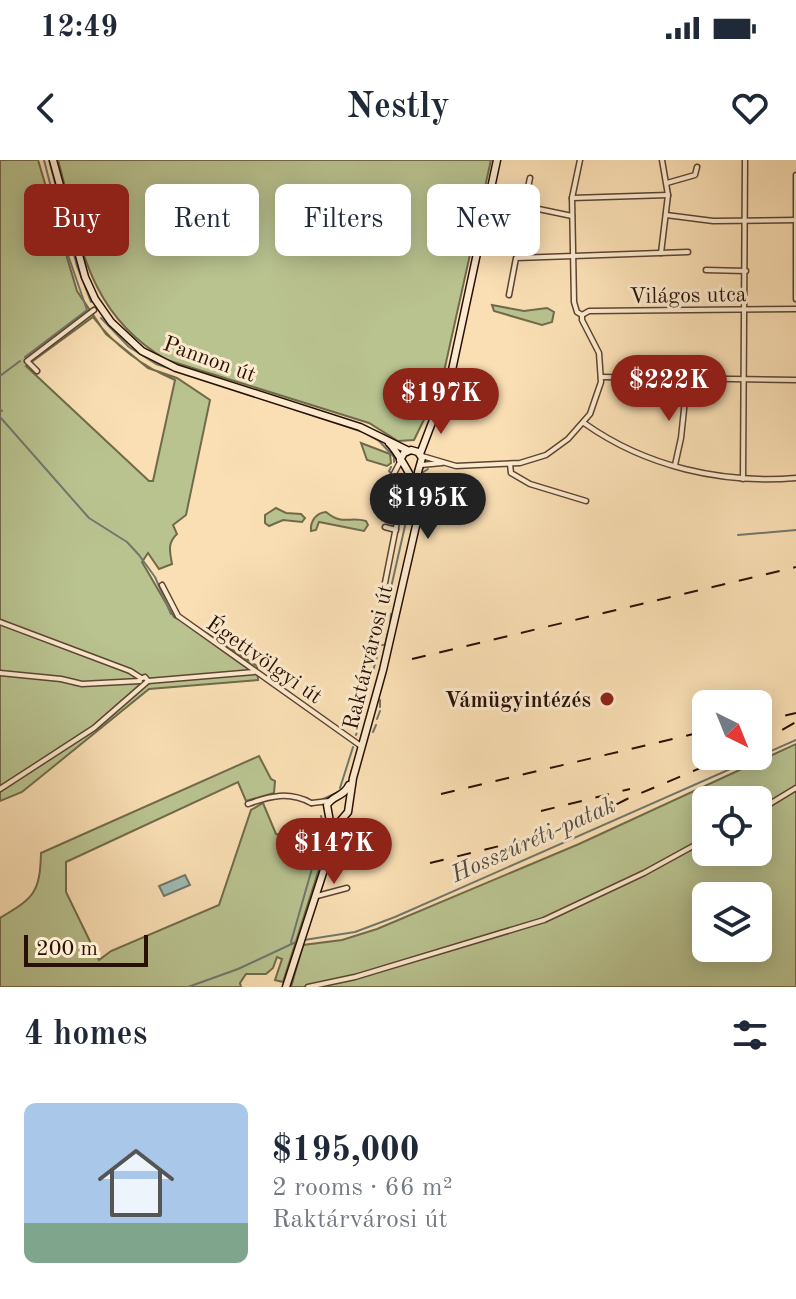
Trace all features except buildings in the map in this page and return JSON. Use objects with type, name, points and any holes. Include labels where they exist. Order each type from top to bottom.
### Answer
[{"type":"main road","name":"Pannon út","points":[[53,160],[85,277],[100,307],[127,338],[149,356],[176,368],[360,427],[409,450]]},
{"type":"main road","points":[[418,496],[413,478],[400,461],[435,412],[452,370],[497,160]]},
{"type":"main road","name":"Raktárvárosi út","points":[[286,987],[339,819],[347,814],[353,778],[418,517],[420,455],[435,412]]},
{"type":"main road","name":"Pannon út","points":[[380,436],[394,448],[400,461]]},
{"type":"main road","points":[[409,450],[420,455]]},
{"type":"main road","points":[[406,470],[420,467]]},
{"type":"main road","name":"Raktárvárosi út","points":[[339,797],[353,778]]},
{"type":"main road","points":[[329,801],[339,797],[348,804]]},
{"type":"main road","name":"Raktárvárosi út","points":[[329,801],[330,850]]},
{"type":"main road","points":[[328,814],[339,819]]},
{"type":"street","points":[[420,455],[456,466],[529,461],[549,453],[584,423],[596,402],[601,377],[599,353],[582,315],[574,307],[572,198],[580,160]]},
{"type":"street","points":[[661,253],[668,195],[662,160]]},
{"type":"street","points":[[743,479],[745,160]]},
{"type":"street","points":[[667,183],[695,175],[697,167]]},
{"type":"street","points":[[796,175],[796,299]]},
{"type":"street","points":[[529,184],[530,178]]},
{"type":"street","points":[[572,198],[668,195]]},
{"type":"street","points":[[540,209],[572,216]]},
{"type":"street","points":[[666,215],[713,221],[796,220]]},
{"type":"street","points":[[509,295],[516,258],[688,252]]},
{"type":"street","points":[[706,270],[746,271]]},
{"type":"street","name":"Világos utca","points":[[582,315],[589,311],[796,309]]},
{"type":"street","points":[[37,371],[27,361],[94,310]]},
{"type":"street","points":[[601,377],[687,381],[796,380]]},
{"type":"street","points":[[675,466],[687,381]]},
{"type":"street","points":[[584,423],[638,453],[675,466],[743,479],[796,478]]},
{"type":"street","points":[[382,598],[399,505],[388,485],[400,461]]},
{"type":"street","points":[[420,467],[444,463]]},
{"type":"street","points":[[510,464],[511,473],[522,480],[586,501]]},
{"type":"street","points":[[394,473],[406,470]]},
{"type":"street","points":[[385,527],[396,530]]},
{"type":"street","name":"Égettvölgyi út","points":[[162,585],[178,616],[363,747]]},
{"type":"street","points":[[0,622],[130,671],[143,681]]},
{"type":"street","points":[[0,673],[82,684],[254,672]]},
{"type":"street","points":[[0,789],[94,728],[143,681]]},
{"type":"street","points":[[772,803],[796,788]]},
{"type":"street","points":[[248,804],[280,795],[300,797],[311,803]]},
{"type":"street","points":[[328,814],[312,803],[329,801]]},
{"type":"street","points":[[308,987],[355,977],[544,920],[692,847]]},
{"type":"street","points":[[315,896],[347,888]]},
{"type":"green space","points":[[0,160],[38,160],[45,184],[24,184],[24,256],[67,256],[77,291],[102,328],[93,317],[26,366],[149,481],[153,481],[175,380],[155,370],[177,378],[210,400],[186,515],[173,525],[177,534],[170,544],[172,564],[159,569],[148,553],[142,562],[174,617],[207,633],[257,666],[258,680],[149,689],[22,792],[0,801]]},
{"type":"green space","points":[[58,160],[491,160],[486,184],[427,184],[427,256],[470,256],[441,385],[414,440],[398,441],[369,423],[167,360],[140,342],[119,321],[103,298],[84,256],[129,256],[129,184],[64,184]]},
{"type":"green space","points":[[492,305],[524,311],[547,308],[554,312],[552,322],[542,325],[494,311]]},
{"type":"green space","points":[[361,443],[390,454],[391,463],[387,466],[367,460]]},
{"type":"green space","points":[[276,508],[286,513],[301,514],[305,518],[302,522],[283,520],[269,526],[265,523],[265,515]]},
{"type":"green space","points":[[326,512],[342,520],[366,521],[368,525],[364,531],[319,522],[316,530],[311,531],[314,518]]},
{"type":"green space","points":[[796,744],[796,987],[291,987],[303,945],[342,940],[377,929],[579,844],[692,792],[692,866],[772,866],[772,786],[705,786],[740,770],[772,770],[772,755]]},
{"type":"green space","points":[[259,756],[275,781],[274,793],[246,801],[238,782],[66,862],[66,892],[99,960],[111,951],[219,905],[251,810],[263,803],[276,834],[286,836],[317,822],[327,828],[327,844],[283,982],[275,980],[282,959],[277,957],[273,968],[266,974],[246,974],[241,987],[0,987],[0,918],[32,893],[39,878],[41,853]]},
{"type":"water","points":[[185,875],[190,885],[164,896],[159,886]]},
{"type":"waterway","points":[[25,357],[87,310],[69,258],[44,160]]},
{"type":"waterway","points":[[49,160],[77,266],[91,302]]},
{"type":"waterway","points":[[101,318],[129,347],[156,364],[363,432],[379,441],[394,457],[394,462]]},
{"type":"waterway","points":[[0,376],[20,361]]},
{"type":"waterway","points":[[0,417],[89,518],[127,542],[139,555],[155,577],[171,614]]},
{"type":"waterway","points":[[391,467],[389,471],[411,498],[408,512]]},
{"type":"waterway","points":[[422,485],[422,473],[428,469]]},
{"type":"waterway","points":[[409,481],[411,496]]},
{"type":"waterway","points":[[388,601],[407,517]]},
{"type":"waterway","points":[[738,535],[796,530]]},
{"type":"waterway","points":[[390,624],[391,614]]},
{"type":"waterway","points":[[356,735],[380,645],[385,645],[388,632]]},
{"type":"waterway","points":[[380,700],[380,707]]},
{"type":"waterway","points":[[377,719],[380,711]]},
{"type":"waterway","points":[[373,732],[376,725]]},
{"type":"waterway","name":"Hosszúréti-patak","points":[[304,940],[355,932],[395,917],[796,740]]},
{"type":"waterway","points":[[340,788],[353,747]]},
{"type":"waterway","points":[[323,799],[339,792]]},
{"type":"waterway","points":[[291,942],[321,837],[321,816]]},
{"type":"waterway","name":"Hosszúréti-patak","points":[[188,987],[238,969],[298,941]]},
{"type":"railway","points":[[412,659],[796,567]]},
{"type":"railway","points":[[772,719],[796,713]]},
{"type":"railway","points":[[772,736],[796,722]]},
{"type":"railway","points":[[441,794],[692,734]]},
{"type":"railway","points":[[430,863],[569,829],[627,799],[696,770]]},
{"type":"railway","points":[[541,811],[630,789]]},
{"type":"place","name":"Vámügyintézés","points":[[607,699]]}]
